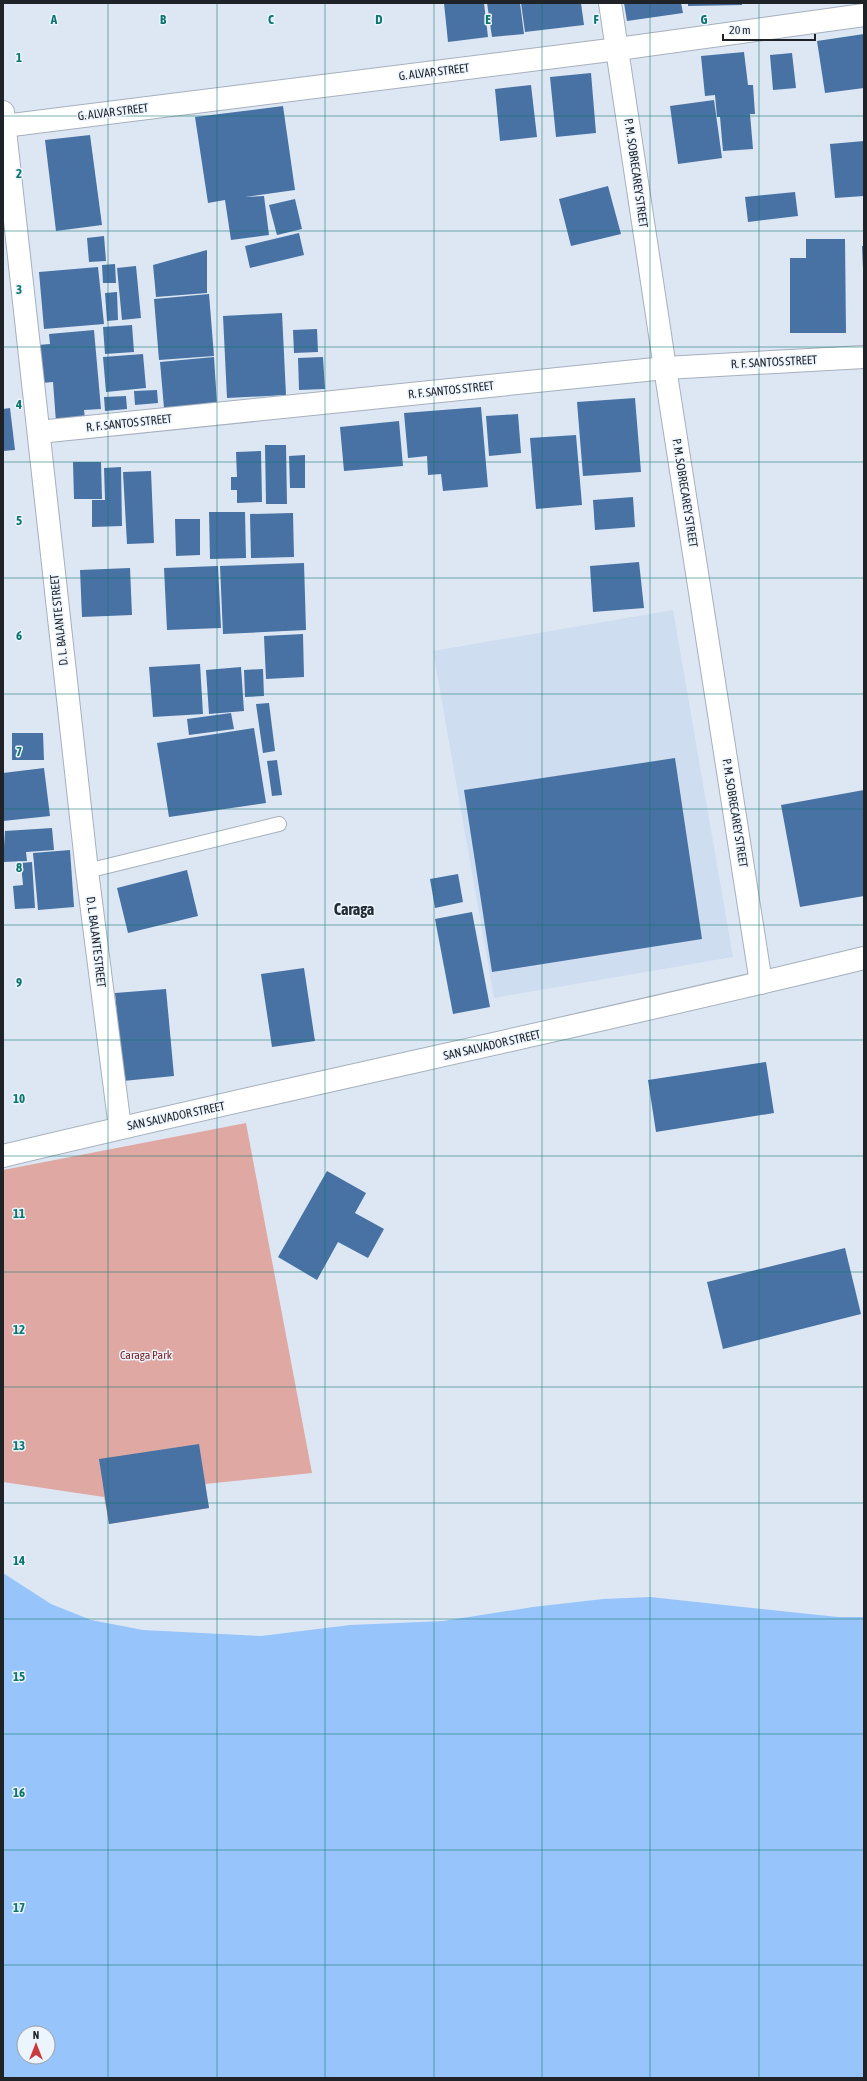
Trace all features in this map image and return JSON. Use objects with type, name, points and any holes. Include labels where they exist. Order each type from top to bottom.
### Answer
[{"type":"street","name":"P. M. SOBRECAREY STREET","points":[[610,3],[618,48],[665,368],[761,983]]},
{"type":"street","name":"G. ALVAR STREET","points":[[4,119],[618,48],[864,15]]},
{"type":"street","name":"D. L. BALANTE STREET","points":[[4,119],[87,871],[120,1128]]},
{"type":"street","name":"R. F. SANTOS STREET","points":[[38,432],[665,368],[864,358]]},
{"type":"street","name":"SAN SALVADOR STREET","points":[[3,1156],[120,1128],[471,1051],[864,958]]},
{"type":"lane","points":[[87,871],[279,824]]},
{"type":"shaded area","points":[[673,610],[733,957],[494,998],[433,651]]},
{"type":"green space","name":"Caraga Park","points":[[246,1123],[312,1473],[205,1484],[209,1508],[109,1524],[104,1497],[3,1482],[3,1170]]},
{"type":"water","points":[[3,1573],[51,1604],[91,1620],[143,1630],[261,1636],[350,1625],[443,1621],[533,1607],[603,1599],[650,1597],[838,1617],[864,1617],[864,2078],[3,2078]]},
{"type":"building","points":[[444,3],[484,3],[488,37],[448,42]]},
{"type":"building","points":[[487,3],[520,3],[524,34],[492,37]]},
{"type":"building","points":[[521,3],[581,3],[584,25],[525,32]]},
{"type":"building","points":[[624,3],[681,3],[683,13],[627,21]]},
{"type":"building","points":[[688,3],[742,3],[742,5],[688,6]]},
{"type":"building","points":[[864,34],[864,88],[825,93],[817,41]]},
{"type":"building","points":[[744,52],[748,85],[753,85],[755,114],[750,114],[753,149],[723,151],[720,117],[717,117],[715,95],[705,96],[701,56]]},
{"type":"building","points":[[792,53],[796,88],[773,90],[770,55]]},
{"type":"building","points":[[591,73],[596,133],[556,137],[550,77]]},
{"type":"building","points":[[531,85],[537,137],[500,141],[495,89]]},
{"type":"building","points":[[714,100],[722,158],[678,164],[670,106]]},
{"type":"building","points":[[283,106],[295,190],[245,197],[264,196],[269,235],[231,240],[225,200],[208,203],[195,117]]},
{"type":"building","points":[[90,135],[102,225],[56,231],[45,140]]},
{"type":"building","points":[[864,141],[864,196],[835,198],[830,144]]},
{"type":"building","points":[[608,186],[621,234],[571,246],[559,199]]},
{"type":"building","points":[[795,192],[798,216],[748,222],[745,197]]},
{"type":"building","points":[[295,199],[302,229],[277,235],[269,205]]},
{"type":"building","points":[[299,233],[304,255],[250,268],[245,246]]},
{"type":"building","points":[[104,236],[106,261],[89,262],[87,238]]},
{"type":"building","points":[[806,239],[845,239],[846,333],[790,333],[790,258],[806,258]]},
{"type":"building","points":[[862,246],[864,246],[864,268],[863,268]]},
{"type":"building","points":[[207,250],[207,293],[156,297],[153,265]]},
{"type":"building","points":[[115,264],[116,283],[103,283],[102,265]]},
{"type":"building","points":[[136,266],[141,318],[122,320],[117,268]]},
{"type":"building","points":[[98,267],[104,324],[44,329],[39,272]]},
{"type":"building","points":[[117,292],[118,320],[107,321],[105,293]]},
{"type":"building","points":[[209,294],[214,356],[159,360],[154,299]]},
{"type":"building","points":[[282,313],[286,395],[227,398],[223,316]]},
{"type":"building","points":[[132,325],[134,352],[105,354],[103,327]]},
{"type":"building","points":[[317,329],[318,352],[294,353],[293,330]]},
{"type":"building","points":[[94,330],[101,409],[84,410],[85,419],[56,422],[53,382],[41,383],[38,345],[50,344],[49,334]]},
{"type":"building","points":[[143,354],[146,388],[106,392],[103,357]]},
{"type":"building","points":[[214,357],[217,404],[164,408],[160,362]]},
{"type":"building","points":[[323,357],[325,389],[299,390],[298,358]]},
{"type":"building","points":[[157,390],[158,403],[135,405],[134,391]]},
{"type":"building","points":[[126,396],[127,409],[105,411],[104,397]]},
{"type":"building","points":[[635,398],[641,472],[583,476],[577,402]]},
{"type":"building","points":[[481,407],[488,487],[443,491],[441,474],[428,475],[427,456],[408,458],[404,413]]},
{"type":"building","points":[[10,408],[15,450],[3,451],[3,409]]},
{"type":"building","points":[[518,414],[521,453],[489,456],[486,416]]},
{"type":"building","points":[[399,421],[403,466],[344,471],[340,427]]},
{"type":"building","points":[[576,435],[582,505],[536,509],[530,438]]},
{"type":"building","points":[[265,445],[286,445],[287,504],[266,504]]},
{"type":"building","points":[[261,451],[262,502],[237,503],[237,490],[231,490],[231,477],[237,477],[236,452]]},
{"type":"building","points":[[305,455],[305,488],[290,488],[289,456]]},
{"type":"building","points":[[73,462],[101,462],[102,499],[74,499]]},
{"type":"building","points":[[121,467],[122,526],[92,527],[92,500],[105,500],[104,468]]},
{"type":"building","points":[[151,471],[154,543],[127,544],[123,472]]},
{"type":"building","points":[[633,497],[635,527],[595,530],[593,500]]},
{"type":"building","points":[[209,512],[245,512],[246,558],[210,559]]},
{"type":"building","points":[[293,513],[294,557],[251,558],[250,514]]},
{"type":"building","points":[[175,519],[200,519],[200,555],[176,556]]},
{"type":"building","points":[[639,562],[644,608],[593,612],[590,566]]},
{"type":"building","points":[[304,563],[306,630],[223,634],[220,566]]},
{"type":"building","points":[[218,566],[221,628],[167,630],[164,568]]},
{"type":"building","points":[[130,568],[132,615],[82,617],[80,570]]},
{"type":"building","points":[[303,634],[304,677],[266,679],[264,636]]},
{"type":"building","points":[[200,664],[203,714],[153,717],[149,667]]},
{"type":"building","points":[[241,667],[244,711],[209,714],[206,670]]},
{"type":"building","points":[[263,669],[264,696],[245,697],[244,670]]},
{"type":"building","points":[[269,703],[275,751],[263,753],[256,704]]},
{"type":"building","points":[[231,713],[234,729],[189,735],[187,719]]},
{"type":"building","points":[[254,728],[266,803],[169,817],[157,743]]},
{"type":"building","points":[[12,733],[43,733],[44,760],[12,760]]},
{"type":"building","points":[[675,758],[702,939],[492,972],[464,790]]},
{"type":"building","points":[[277,760],[282,795],[272,796],[267,761]]},
{"type":"building","points":[[44,768],[50,816],[3,821],[3,773]]},
{"type":"building","points":[[864,790],[864,896],[800,907],[781,805]]},
{"type":"building","points":[[52,828],[54,850],[26,852],[27,861],[3,862],[5,831]]},
{"type":"building","points":[[70,850],[74,907],[38,910],[33,853]]},
{"type":"building","points":[[32,862],[35,908],[15,909],[13,886],[23,885],[21,863]]},
{"type":"building","points":[[187,870],[198,916],[128,933],[117,888]]},
{"type":"building","points":[[458,874],[463,902],[435,908],[430,879]]},
{"type":"building","points":[[472,912],[490,1007],[453,1014],[435,919]]},
{"type":"building","points":[[304,968],[315,1041],[272,1047],[261,974]]},
{"type":"building","points":[[166,989],[174,1076],[123,1081],[115,993]]},
{"type":"building","points":[[766,1062],[774,1113],[656,1132],[648,1080]]},
{"type":"building","points":[[327,1171],[366,1193],[355,1213],[384,1229],[368,1258],[338,1242],[317,1280],[278,1257]]},
{"type":"building","points":[[845,1248],[861,1314],[723,1349],[707,1282]]},
{"type":"building","points":[[199,1444],[209,1508],[109,1524],[99,1459]]},
{"type":"district","name":"Caraga","points":[[354,909]]}]
